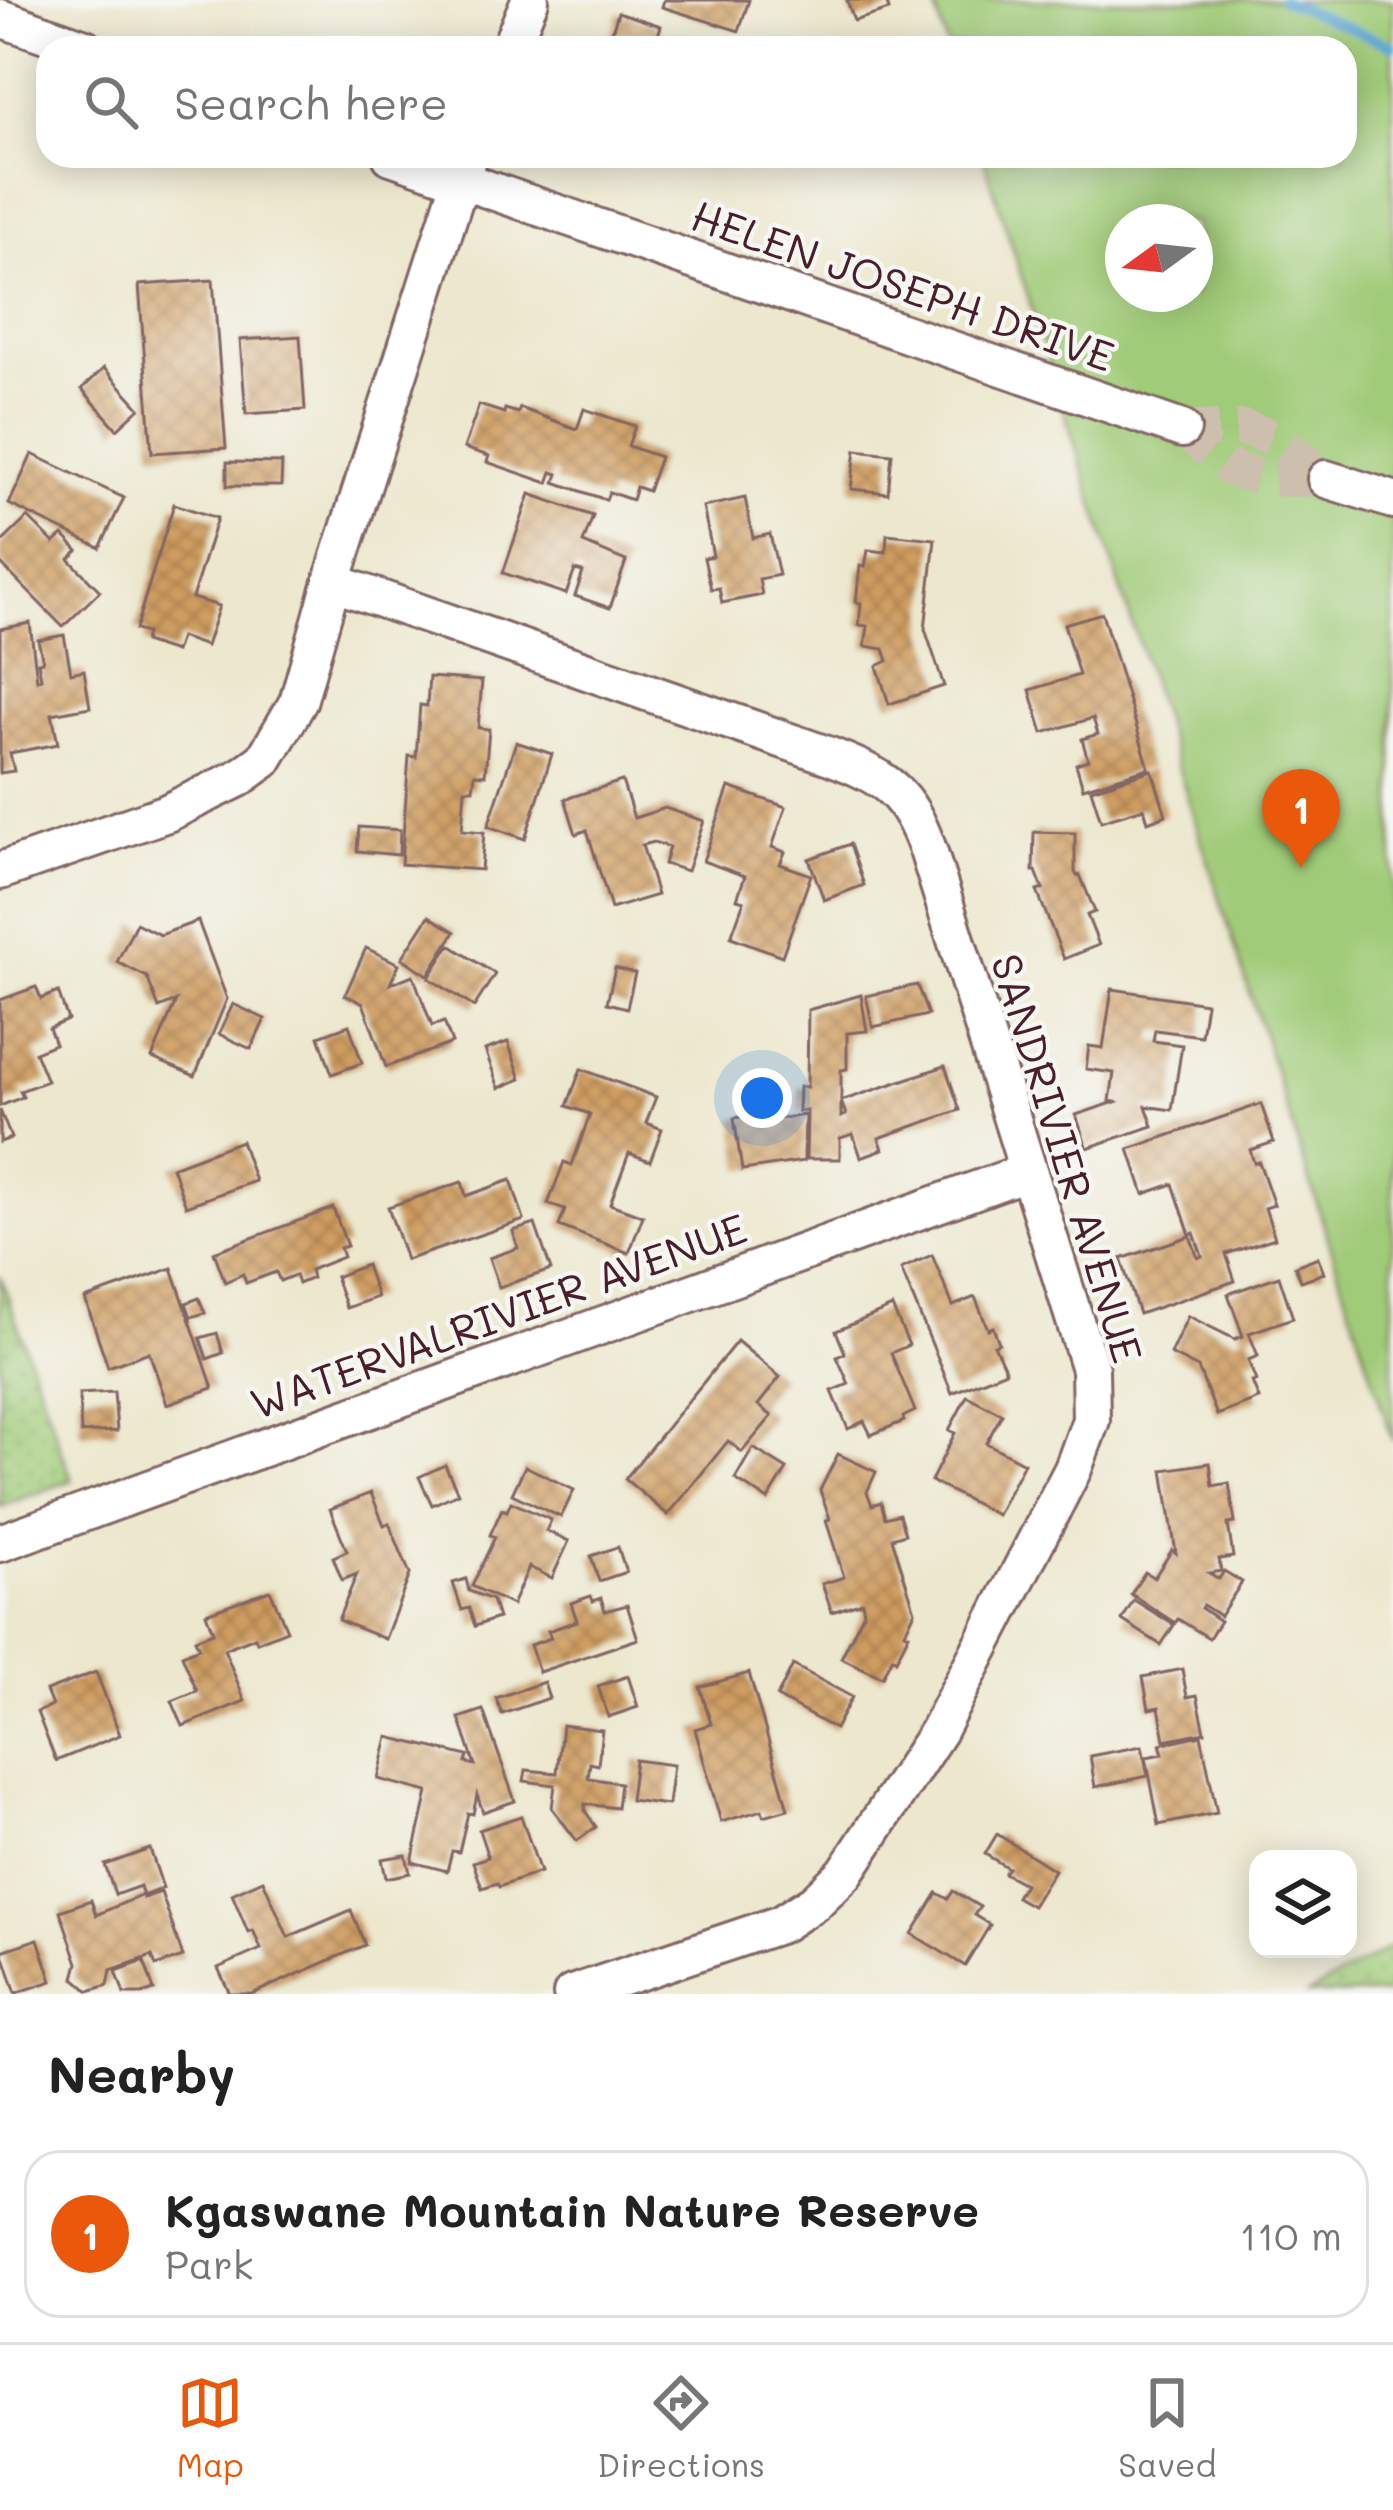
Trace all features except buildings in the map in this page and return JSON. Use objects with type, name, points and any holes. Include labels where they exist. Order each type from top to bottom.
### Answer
[{"type":"street","points":[[516,36],[530,0]]},
{"type":"street","points":[[0,18],[51,36]]},
{"type":"street","points":[[0,872],[167,813],[239,778],[264,760],[298,702],[464,168]]},
{"type":"street","name":"HELEN JOSEPH DRIVE","points":[[464,168],[1182,429]]},
{"type":"street","points":[[1326,479],[1393,500]]},
{"type":"street","name":"SANDRIVIER AVENUE","points":[[332,582],[830,756],[894,788],[917,819],[928,850],[1090,1369],[1091,1420],[1073,1469],[938,1731],[845,1873],[815,1902],[781,1924],[572,1994]]},
{"type":"street","name":"WATERVALRIVIER AVENUE","points":[[0,1543],[1026,1172]]},
{"type":"green space","points":[[933,0],[1393,0],[1393,1442],[987,168],[1357,168],[1357,36],[944,36]]},
{"type":"green space","points":[[0,1275],[72,1480],[0,1507]]},
{"type":"green space","points":[[1393,1946],[1393,1994],[1308,1994]]},
{"type":"waterway","points":[[1282,0],[1393,46]]},
{"type":"tunnel","points":[[1182,429],[1244,428],[1277,439],[1326,479]]},
{"type":"tunnel","points":[[1182,429],[1230,468],[1263,478],[1326,479]]},
{"type":"place","name":"Kgaswane Mountain Nature Reserve","points":[[1301,868]]}]
